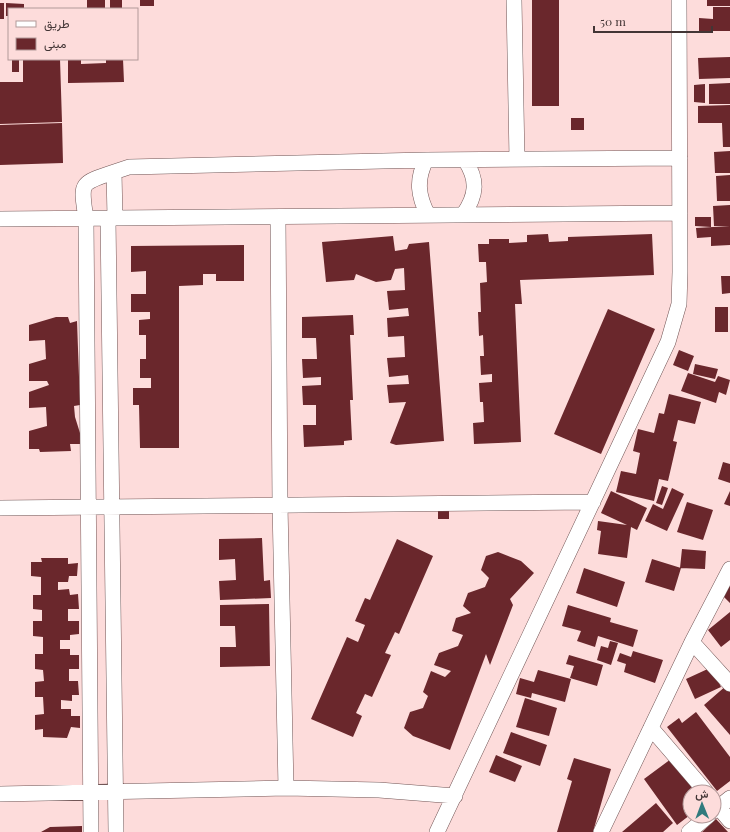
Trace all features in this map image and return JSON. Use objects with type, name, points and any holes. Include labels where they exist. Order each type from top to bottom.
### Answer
[{"type":"street","points":[[514,0],[517,159]]},
{"type":"street","points":[[437,832],[668,342],[678,304],[680,272],[679,0]]},
{"type":"street","points":[[91,832],[86,218],[82,189],[87,182],[129,166],[150,165],[426,160],[680,158]]},
{"type":"street","points":[[426,160],[421,170],[419,194],[422,205],[428,215]]},
{"type":"street","points":[[463,215],[470,205],[474,194],[474,182],[471,170],[465,160]]},
{"type":"street","points":[[114,172],[112,218],[111,507],[116,832]]},
{"type":"street","points":[[0,220],[680,213]]},
{"type":"street","points":[[278,217],[280,505],[286,788]]},
{"type":"street","points":[[0,508],[593,502]]},
{"type":"street","points":[[601,832],[692,642],[730,569]]},
{"type":"street","points":[[692,642],[730,684]]},
{"type":"street","points":[[651,728],[699,784]]},
{"type":"street","points":[[0,794],[286,788],[379,790],[455,796]]},
{"type":"street","points":[[722,812],[730,821]]},
{"type":"street","points":[[689,832],[698,824]]},
{"type":"building","points":[[87,0],[105,0],[105,8],[87,8]]},
{"type":"building","points":[[110,0],[122,0],[122,8],[110,8]]},
{"type":"building","points":[[140,0],[154,0],[154,6],[140,6]]},
{"type":"building","points":[[532,0],[559,0],[559,106],[532,106]]},
{"type":"building","points":[[707,0],[730,0],[730,6],[707,6]]},
{"type":"building","points":[[0,3],[4,3],[4,19],[0,19]]},
{"type":"building","points":[[6,3],[24,4],[24,8],[8,8],[8,16],[6,16]]},
{"type":"building","points":[[713,7],[730,7],[730,31],[699,31],[699,18],[713,19]]},
{"type":"building","points":[[730,57],[730,78],[699,79],[698,58]]},
{"type":"building","points":[[12,60],[19,60],[19,72],[12,72]]},
{"type":"building","points":[[23,60],[60,60],[62,122],[0,124],[0,82],[23,82]]},
{"type":"building","points":[[68,60],[81,60],[81,64],[106,63],[106,60],[123,60],[124,82],[68,83]]},
{"type":"building","points":[[730,83],[730,104],[709,104],[709,84]]},
{"type":"building","points":[[705,84],[705,103],[694,102],[694,85]]},
{"type":"building","points":[[730,105],[730,147],[723,147],[722,123],[698,123],[698,106]]},
{"type":"building","points":[[571,118],[584,118],[584,130],[571,130]]},
{"type":"building","points":[[62,123],[63,163],[0,165],[0,125]]},
{"type":"building","points":[[730,151],[730,173],[715,173],[714,152]]},
{"type":"building","points":[[730,175],[730,201],[717,201],[716,176]]},
{"type":"building","points":[[730,205],[730,226],[714,226],[713,206]]},
{"type":"building","points":[[695,217],[711,217],[711,227],[695,226]]},
{"type":"building","points":[[730,226],[730,245],[711,246],[711,237],[697,238],[696,228]]},
{"type":"building","points":[[548,234],[549,242],[568,241],[568,237],[652,234],[654,275],[520,280],[522,304],[515,304],[521,442],[474,444],[473,423],[484,422],[483,402],[480,402],[479,383],[492,382],[492,374],[481,375],[480,356],[484,356],[483,335],[479,336],[478,312],[481,312],[480,283],[487,282],[486,262],[479,262],[478,244],[489,244],[489,239],[509,239],[509,243],[527,242],[527,235]]},
{"type":"building","points":[[393,236],[395,251],[407,249],[409,244],[429,242],[444,441],[396,445],[390,443],[406,402],[389,403],[387,385],[409,384],[408,375],[389,377],[387,358],[405,357],[404,336],[388,337],[387,318],[409,316],[408,308],[389,310],[387,291],[405,290],[404,268],[395,269],[391,280],[376,282],[356,274],[354,280],[326,282],[322,242]]},
{"type":"building","points":[[244,245],[244,281],[216,281],[216,274],[203,274],[203,285],[179,286],[179,448],[140,448],[139,405],[133,405],[133,388],[151,388],[151,378],[140,378],[140,359],[146,359],[146,335],[139,335],[139,320],[150,319],[150,312],[131,312],[131,294],[146,294],[146,271],[131,272],[131,246]]},
{"type":"building","points":[[721,276],[730,276],[730,293],[722,294]]},
{"type":"building","points":[[715,307],[728,307],[728,332],[715,332]]},
{"type":"building","points":[[608,309],[655,329],[601,454],[554,434]]},
{"type":"building","points":[[353,315],[354,335],[350,335],[353,400],[350,400],[352,440],[344,441],[344,445],[304,447],[303,425],[316,425],[316,405],[303,405],[302,386],[321,385],[321,377],[303,378],[302,359],[317,359],[316,338],[302,338],[302,317]]},
{"type":"building","points":[[56,317],[68,317],[70,323],[77,321],[80,405],[74,406],[75,417],[80,433],[80,444],[70,444],[71,451],[40,452],[39,449],[29,449],[29,431],[47,426],[46,407],[29,408],[29,392],[49,385],[47,381],[29,381],[29,364],[46,359],[45,340],[29,341],[29,325]]},
{"type":"building","points":[[679,350],[694,356],[688,371],[673,365]]},
{"type":"building","points":[[695,364],[718,369],[715,379],[693,374]]},
{"type":"building","points":[[688,373],[715,382],[718,376],[730,380],[726,395],[719,392],[716,403],[681,391]]},
{"type":"building","points":[[669,394],[701,402],[695,424],[678,420],[673,441],[677,442],[668,481],[659,479],[654,501],[616,492],[621,471],[636,474],[640,453],[633,451],[638,429],[654,433],[659,413],[664,414]]},
{"type":"building","points":[[723,462],[730,464],[730,483],[718,479]]},
{"type":"building","points":[[662,486],[668,488],[662,505],[656,503]]},
{"type":"building","points":[[672,488],[684,494],[667,531],[645,521],[653,504],[663,509]]},
{"type":"building","points":[[611,491],[647,508],[637,530],[631,527],[627,558],[598,554],[601,531],[597,530],[598,521],[627,525],[601,513]]},
{"type":"building","points":[[730,491],[730,506],[724,504]]},
{"type":"building","points":[[687,502],[713,510],[703,540],[677,532]]},
{"type":"building","points":[[438,509],[449,510],[449,519],[438,519]]},
{"type":"building","points":[[262,538],[264,581],[270,580],[271,598],[220,600],[219,581],[236,580],[235,559],[219,560],[219,539]]},
{"type":"building","points":[[397,539],[433,556],[399,634],[395,632],[385,653],[391,655],[372,697],[365,694],[356,713],[362,716],[353,737],[311,719],[347,637],[358,642],[365,625],[355,621],[365,598],[370,600]]},
{"type":"building","points":[[682,549],[706,551],[705,569],[680,568]]},
{"type":"building","points":[[498,552],[521,561],[534,573],[510,599],[513,605],[490,665],[486,654],[450,750],[413,736],[404,728],[410,712],[423,708],[428,696],[423,692],[431,671],[445,677],[451,671],[434,665],[439,653],[458,646],[463,635],[452,631],[456,618],[471,613],[463,606],[468,593],[485,587],[489,578],[481,570],[486,556]]},
{"type":"building","points":[[41,558],[68,558],[68,564],[78,563],[77,576],[69,576],[68,582],[58,582],[58,590],[69,589],[70,595],[78,594],[79,609],[68,609],[68,621],[79,621],[79,634],[70,635],[70,640],[60,640],[60,649],[70,649],[70,655],[79,655],[79,669],[69,669],[69,681],[78,681],[79,695],[72,695],[72,701],[61,700],[61,709],[71,709],[71,716],[80,716],[80,728],[71,727],[67,738],[43,737],[43,729],[35,730],[35,715],[44,714],[43,697],[35,697],[35,682],[44,681],[43,670],[35,669],[35,654],[43,654],[43,637],[33,636],[33,621],[42,621],[42,610],[33,609],[33,595],[41,595],[41,577],[31,576],[31,562],[42,562]]},
{"type":"building","points":[[652,559],[681,568],[674,591],[645,582]]},
{"type":"building","points":[[584,568],[625,582],[617,607],[576,593]]},
{"type":"building","points":[[730,586],[730,603],[721,594]]},
{"type":"building","points":[[269,604],[270,666],[220,667],[220,647],[236,647],[235,626],[220,626],[220,605]]},
{"type":"building","points":[[568,605],[611,618],[610,622],[638,630],[633,647],[598,636],[595,647],[577,641],[581,631],[562,626]]},
{"type":"building","points":[[730,612],[730,640],[721,647],[708,630]]},
{"type":"building","points":[[610,641],[618,643],[611,665],[597,660],[601,646],[608,648]]},
{"type":"building","points":[[633,651],[663,660],[655,683],[624,672],[626,664],[617,661],[620,653],[631,657]]},
{"type":"building","points":[[569,655],[603,665],[597,686],[570,678],[574,666],[566,664]]},
{"type":"building","points":[[712,667],[721,687],[695,699],[686,679]]},
{"type":"building","points":[[538,670],[571,679],[565,702],[532,693],[531,698],[516,694],[520,678],[534,682]]},
{"type":"building","points":[[727,685],[730,688],[730,735],[704,705]]},
{"type":"building","points":[[525,698],[557,708],[549,736],[516,727]]},
{"type":"building","points":[[696,712],[730,757],[730,781],[722,787],[722,784],[712,784],[667,727],[679,718],[682,723]]},
{"type":"building","points":[[511,732],[547,745],[540,766],[503,753]]},
{"type":"building","points":[[496,755],[522,766],[515,782],[489,772]]},
{"type":"building","points":[[574,758],[611,769],[593,832],[557,832],[572,781],[567,779]]},
{"type":"building","points":[[671,759],[689,784],[682,784],[682,821],[677,825],[644,779]]},
{"type":"building","points":[[656,803],[673,823],[663,832],[622,832]]},
{"type":"building","points":[[711,824],[721,824],[728,832],[702,832]]},
{"type":"building","points":[[82,826],[82,832],[41,832],[50,827]]}]
